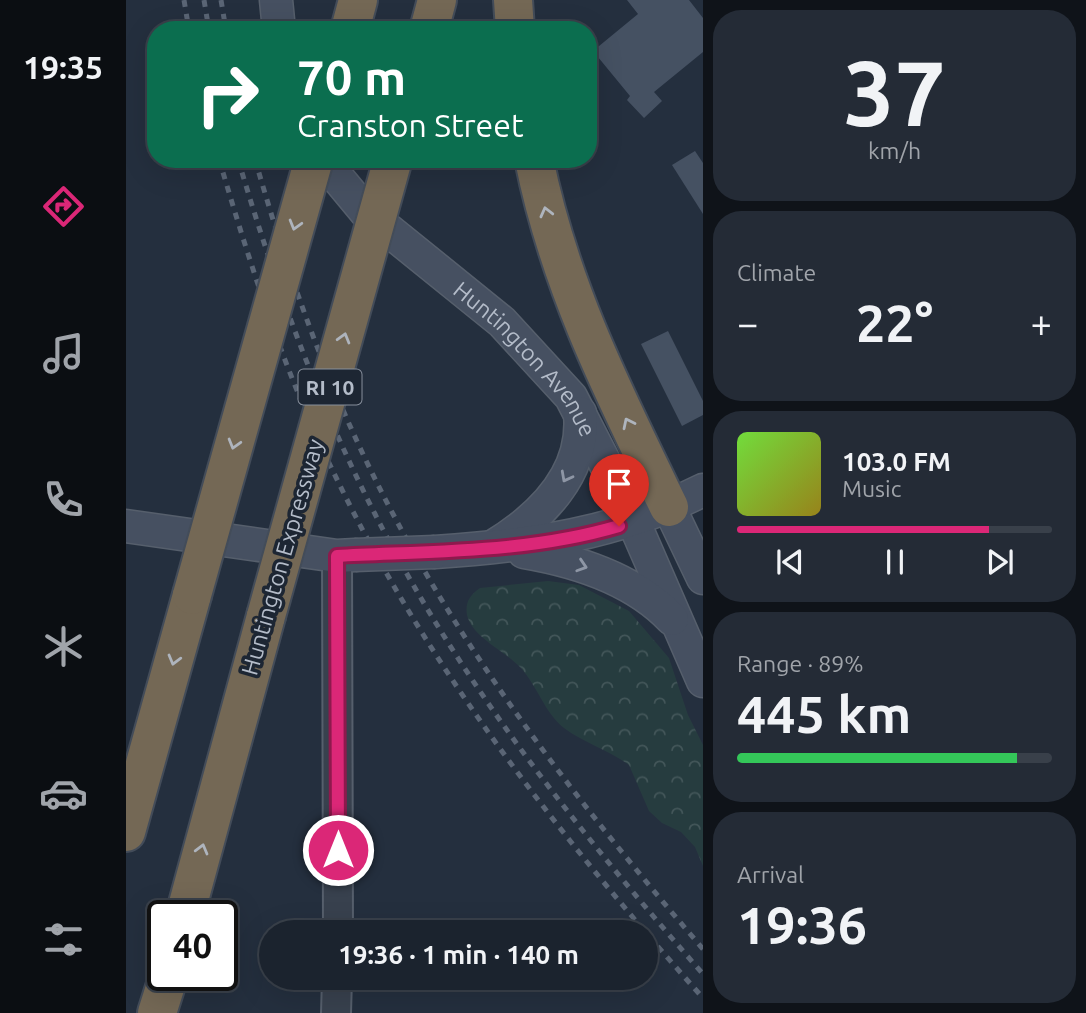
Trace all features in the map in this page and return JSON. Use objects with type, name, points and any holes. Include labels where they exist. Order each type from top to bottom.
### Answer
[{"type":"highway","points":[[432,21],[438,0]]},
{"type":"highway","points":[[513,0],[514,21]]},
{"type":"highway","points":[[126,832],[311,168]]},
{"type":"highway","name":"Huntington Expressway","points":[[188,900],[391,168]]},
{"type":"highway","points":[[536,168],[547,216],[579,316],[669,507]]},
{"type":"highway","points":[[126,807],[156,725]]},
{"type":"highway","points":[[157,1013],[164,991]]},
{"type":"highway","points":[[165,1013],[167,991]]},
{"type":"main road","points":[[276,0],[278,21]]},
{"type":"main road","name":"Huntington Avenue","points":[[329,168],[350,196],[382,227],[485,307],[518,338],[555,377],[580,411],[634,521],[703,681]]},
{"type":"main road","points":[[491,548],[532,519],[565,481],[579,442],[580,411]]},
{"type":"main road","points":[[126,526],[346,555],[435,552],[568,539],[634,521],[703,490]]},
{"type":"main road","points":[[669,507],[703,578]]},
{"type":"main road","points":[[491,548],[559,559],[617,579],[650,599],[679,627]]},
{"type":"street","points":[[338,920],[346,555]]},
{"type":"street","points":[[336,1013],[337,990]]},
{"type":"green space","points":[[548,581],[579,585],[629,611],[669,658],[688,715],[703,745],[703,866],[695,847],[681,832],[662,823],[649,811],[629,765],[557,722],[520,667],[482,637],[470,623],[467,615],[468,603],[480,588]]},
{"type":"building","points":[[627,0],[689,0],[703,18],[703,52],[654,92],[662,101],[644,118],[627,100],[630,96],[597,56],[597,48],[638,14]]},
{"type":"building","points":[[695,151],[703,163],[703,214],[672,165]]},
{"type":"building","points":[[668,331],[703,401],[703,415],[682,426],[641,344]]},
{"type":"railway","points":[[184,0],[188,21]]},
{"type":"railway","points":[[204,0],[208,21]]},
{"type":"railway","points":[[221,0],[224,21]]},
{"type":"railway","points":[[222,168],[255,276],[298,392],[331,467],[408,611],[498,746],[546,811],[649,937],[703,998]]},
{"type":"railway","points":[[241,168],[298,340],[334,428],[408,576],[483,696],[524,754],[611,866],[703,974]]},
{"type":"railway","points":[[258,168],[298,296],[332,384],[371,471],[425,573],[460,630],[536,740],[617,846],[703,949]]},
{"type":"route","points":[[338,850],[337,556],[520,545],[568,539],[619,526]]}]
